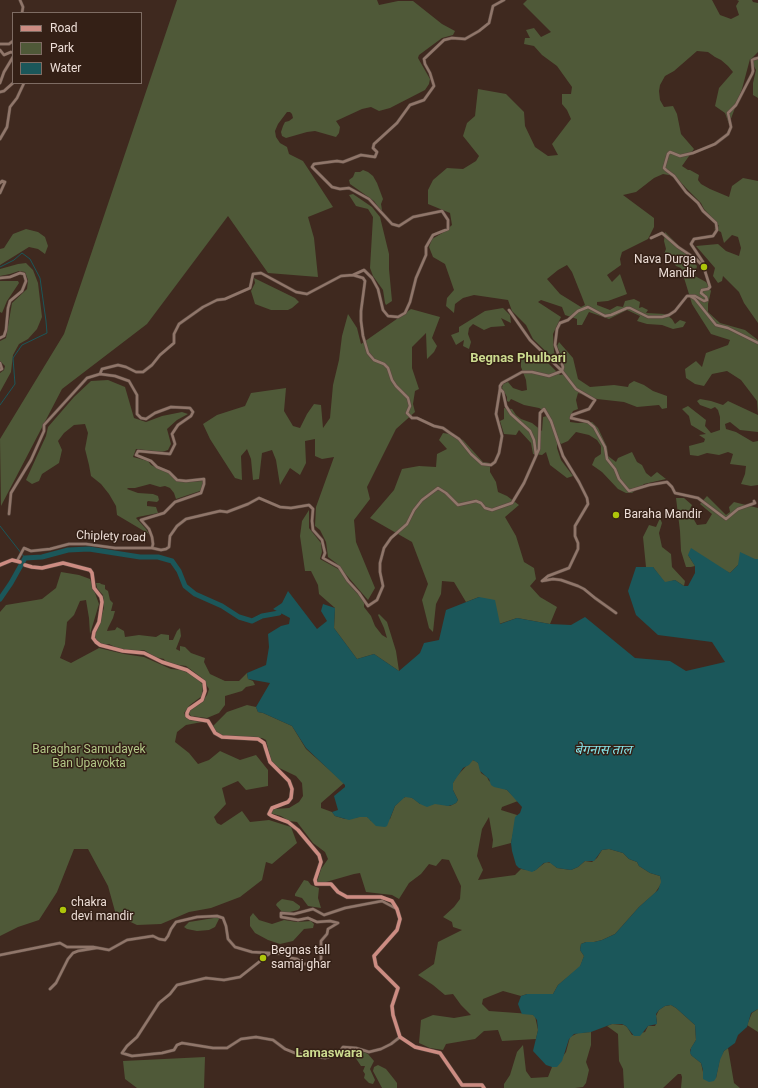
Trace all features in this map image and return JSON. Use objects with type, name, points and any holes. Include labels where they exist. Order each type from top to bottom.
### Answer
[{"type":"main road","points":[[0,565],[12,560],[18,561]]},
{"type":"main road","points":[[25,565],[42,568],[63,563],[90,570],[92,573],[94,588],[101,597],[102,602],[93,638],[96,642],[100,645],[123,651],[144,653],[162,662],[187,670],[204,682],[205,691],[202,700],[189,709],[187,716],[190,718],[208,721],[215,733],[222,737],[258,739],[264,743],[270,762],[289,781],[292,789],[291,798],[288,802],[272,808],[269,814],[288,822],[298,830],[319,854],[321,862],[314,880],[316,884],[331,884],[338,892],[347,897],[382,897],[392,901],[397,909],[400,919],[396,930],[374,956],[376,966],[398,988],[392,1006],[393,1015],[400,1037],[415,1047],[440,1053],[462,1085],[482,1085],[484,1088]]},
{"type":"street","points":[[20,0],[23,7],[22,12]]},
{"type":"street","points":[[10,514],[11,493],[31,460],[44,431],[44,425],[87,378],[100,374],[102,369],[118,365],[126,366],[136,372],[143,372],[152,365],[160,355],[174,344],[174,334],[179,324],[204,306],[250,288],[253,274],[261,273],[296,292],[307,294],[341,276],[364,270],[368,273],[378,290],[383,310],[388,316],[398,317],[405,313],[410,302],[416,278],[426,255],[426,247],[433,235],[448,229],[448,220],[442,211],[413,217],[398,226],[392,224],[369,199],[349,188],[340,189],[332,187],[312,167],[314,164],[337,161],[343,162],[361,155],[375,157],[377,152],[373,148],[374,144],[397,123],[410,105],[424,100],[434,86],[424,58],[444,40],[452,38],[465,39],[479,31],[489,22],[493,6],[504,0]]},
{"type":"street","points":[[0,44],[12,42]]},
{"type":"street","points":[[0,50],[4,56],[12,52]]},
{"type":"street","points":[[562,371],[564,367],[555,346],[557,329],[560,323],[568,320],[578,311],[589,307],[602,315],[607,316],[623,309],[630,308],[648,317],[662,317],[669,315],[675,310],[686,297],[695,296],[704,301],[707,300],[706,297],[700,292],[710,287],[701,257],[692,247],[692,241],[697,238],[713,236],[717,230],[716,223],[683,189],[674,176],[664,168],[670,152],[680,156],[693,153],[715,144],[728,134],[731,127],[728,115],[729,111],[744,92],[752,74],[752,60],[754,58],[758,58]]},
{"type":"street","points":[[0,83],[4,72],[12,59]]},
{"type":"street","points":[[0,92],[4,91],[12,84]]},
{"type":"street","points":[[0,139],[7,127],[10,107],[17,98],[24,84]]},
{"type":"street","points":[[0,183],[2,181],[5,182],[0,193]]},
{"type":"street","points":[[651,238],[662,233],[704,266]]},
{"type":"street","points":[[0,278],[10,277],[20,273],[24,274],[26,282],[22,291],[10,301],[6,330],[4,336],[0,338]]},
{"type":"street","points":[[353,274],[364,278],[365,281],[361,321],[363,336],[368,353],[374,360],[384,364],[388,368],[392,380],[408,398],[410,406],[407,413],[412,418],[417,418],[450,432],[459,439],[471,454],[482,464],[491,465],[495,462],[499,453],[502,436],[496,414],[502,383],[522,372],[532,372],[549,376],[562,371]]},
{"type":"street","points":[[689,296],[695,300],[716,325],[728,328],[758,343]]},
{"type":"street","points":[[509,310],[530,340],[562,371],[576,389],[595,400],[589,409],[572,415],[571,418],[588,422],[594,427],[605,447],[607,459],[629,491],[649,485],[667,482],[675,493],[698,498],[726,519],[738,509],[755,503],[754,501]]},
{"type":"street","points":[[0,363],[2,369],[0,370]]},
{"type":"street","name":"Chiplety road","points":[[18,561],[24,548],[31,551],[50,549],[69,544],[86,544],[115,548],[152,548],[152,537],[149,529],[141,520],[164,513],[175,502],[201,492],[204,479],[186,481],[177,480],[169,472],[157,467],[150,461],[136,456],[138,451],[170,454],[175,444],[172,434],[178,425],[191,416],[193,412],[190,408],[171,407],[155,412],[146,419],[140,418],[137,414],[137,395],[129,381],[115,376],[100,374]]},
{"type":"street","points":[[500,389],[503,392],[506,406],[511,414],[530,432],[534,440],[536,456]]},
{"type":"street","points":[[152,548],[161,550],[166,549],[169,546],[170,536],[177,526],[186,519],[220,511],[227,512],[259,498],[280,507],[291,508],[309,505],[313,509],[313,530],[322,540],[325,553],[323,558],[339,567],[368,606],[377,600],[383,586],[380,563],[384,548],[391,538],[407,524],[414,510],[422,500],[438,488],[446,493],[458,505],[476,501],[481,503],[485,508],[492,510],[512,503],[524,483],[539,449],[540,413],[544,408],[551,421],[563,456],[579,482],[587,498],[588,504],[575,526],[575,536],[578,543],[578,549],[570,568],[548,576],[542,581],[553,579],[561,580],[578,586],[616,613]]},
{"type":"street","points":[[18,561],[25,565]]},
{"type":"street","points":[[0,955],[60,943],[67,947],[92,947],[109,950],[127,940],[143,937],[152,936],[160,940],[165,940],[176,922],[198,917],[217,916],[223,918],[228,939],[235,947],[252,952],[286,954],[304,964],[310,964],[321,961],[321,941],[328,929],[338,923],[330,921],[317,922],[308,918],[298,920],[281,917],[280,913],[294,914],[314,909],[324,914],[382,901],[397,909]]},
{"type":"street","points":[[50,989],[56,983],[68,959],[73,953],[97,948]]},
{"type":"street","points":[[270,954],[240,977],[224,980],[206,978],[177,985],[170,994],[159,1003],[138,1037],[127,1046],[122,1053],[132,1056],[162,1053],[174,1050],[177,1045],[182,1042],[213,1048],[227,1048],[242,1039],[256,1037],[273,1040],[285,1049],[295,1053],[325,1058],[338,1054],[343,1047],[356,1048],[369,1052],[381,1049],[400,1037]]},
{"type":"green space","points":[[177,0],[377,0],[379,5],[398,1],[413,1],[442,24],[455,31],[453,35],[442,38],[419,55],[418,58],[430,79],[425,90],[390,108],[379,111],[371,107],[362,109],[336,121],[340,127],[339,133],[336,137],[315,131],[286,138],[282,136],[281,132],[285,122],[293,118],[290,112],[287,112],[278,124],[275,131],[276,137],[280,143],[287,147],[289,154],[303,161],[333,207],[308,217],[314,238],[318,277],[268,273],[228,216],[147,324],[62,389],[1,506],[0,439],[64,334]]},
{"type":"green space","points":[[527,0],[712,0],[720,15],[731,19],[739,15],[736,6],[739,1],[737,0],[752,0],[753,2],[758,3],[758,52],[751,59],[758,60],[758,98],[753,95],[753,83],[756,70],[750,59],[742,89],[729,124],[725,113],[715,106],[719,88],[733,72],[721,60],[708,52],[697,51],[674,71],[665,76],[660,85],[659,91],[660,100],[664,107],[673,106],[677,114],[681,134],[694,149],[682,166],[699,175],[698,180],[701,184],[729,197],[732,186],[743,178],[758,181],[758,323],[744,303],[739,292],[723,276],[722,281],[718,283],[713,276],[715,268],[696,246],[718,244],[726,251],[739,256],[741,248],[738,237],[732,235],[724,243],[721,232],[714,229],[719,226],[704,209],[701,203],[675,176],[663,174],[654,178],[636,192],[623,195],[654,218],[654,227],[648,239],[622,252],[620,259],[621,265],[607,275],[612,282],[620,274],[627,294],[608,301],[597,302],[597,305],[610,310],[617,306],[623,307],[625,301],[634,299],[640,302],[639,308],[642,307],[648,310],[646,313],[665,314],[672,319],[675,324],[680,320],[686,322],[683,327],[673,329],[662,325],[647,324],[637,321],[640,316],[627,310],[609,319],[589,312],[582,325],[577,325],[577,319],[565,315],[562,307],[541,300],[538,302],[561,317],[553,334],[554,352],[561,366],[533,339],[526,325],[512,311],[508,300],[474,295],[463,298],[455,304],[454,313],[446,306],[447,298],[454,290],[445,264],[433,257],[429,247],[432,239],[452,225],[450,213],[428,204],[428,190],[433,180],[447,168],[463,169],[476,161],[479,156],[463,136],[467,123],[475,116],[478,89],[506,94],[524,112],[525,126],[535,147],[548,156],[558,155],[552,144],[571,119],[567,110],[562,104],[562,94],[571,94],[572,87],[557,66],[542,55],[534,46],[524,44],[525,38],[530,38],[526,30],[534,28],[541,37],[551,32],[523,4]],"holes":[[[567,265],[572,272],[585,305],[581,307],[560,294],[547,279]]]},
{"type":"green space","points":[[363,170],[373,176],[377,183],[383,199],[381,211],[374,201],[350,184],[349,180],[353,177],[355,172],[360,172]]},
{"type":"green space","points":[[353,194],[372,207],[380,217],[389,254],[392,301],[386,305],[383,290],[373,276],[370,268],[373,217],[368,209],[356,206],[349,195]]},
{"type":"green space","points":[[26,229],[38,232],[45,237],[48,246],[45,254],[38,249],[29,247],[0,265],[0,249],[4,248],[13,234]]},
{"type":"green space","points":[[665,232],[697,266],[695,276],[706,282],[711,291],[708,312],[720,323],[745,330],[758,340],[758,415],[757,401],[741,380],[727,371],[712,374],[704,386],[695,384],[686,378],[685,369],[696,361],[702,367],[706,353],[728,345],[730,340],[711,334],[692,304],[681,268],[676,266],[670,258],[664,254],[666,249],[664,241]]},
{"type":"green space","points":[[26,263],[33,270],[38,283],[42,317],[37,329],[28,339],[19,344],[13,355],[11,372],[0,392],[0,373],[4,370],[5,366],[0,361],[0,341],[6,338],[12,303],[27,289],[28,280],[25,272],[19,271],[0,276],[0,269]]},
{"type":"green space","points":[[254,278],[295,298],[299,302],[288,310],[271,310],[255,304],[251,291],[255,283]]},
{"type":"green space","points":[[0,281],[18,281],[19,283],[7,301],[2,313],[0,312]]},
{"type":"green space","points":[[503,308],[510,315],[511,323],[501,318],[505,326],[491,327],[484,330],[473,324],[469,328],[468,334],[471,342],[469,349],[463,346],[464,340],[456,345],[451,335],[459,332],[459,327],[485,311]]},
{"type":"green space","points":[[411,309],[440,317],[432,338],[437,346],[434,352],[427,359],[426,333],[412,347],[412,368],[419,389],[415,391],[413,404],[415,412],[396,429],[367,487],[370,499],[354,520],[356,542],[375,588],[368,600],[336,563],[328,557],[326,542],[320,530],[315,526],[316,507],[334,457],[322,459],[315,456],[315,439],[305,441],[306,463],[300,475],[290,468],[280,485],[276,460],[272,450],[262,453],[259,479],[253,480],[251,459],[247,449],[241,456],[242,480],[235,478],[210,439],[203,424],[217,415],[245,406],[251,393],[286,388],[284,411],[293,426],[300,428],[314,404],[321,405],[323,428],[330,418],[333,385],[339,360],[342,336],[348,314],[357,328],[361,344]]},
{"type":"green space","points":[[559,342],[573,358],[578,379],[590,387],[614,385],[628,387],[629,384],[634,381],[653,391],[667,396],[667,408],[662,409],[659,405],[637,407],[624,402],[597,399],[578,393],[576,400],[578,409],[573,411],[570,417],[570,422],[592,422],[598,428],[607,447],[608,456],[616,462],[618,458],[632,452],[637,462],[642,465],[646,473],[651,477],[657,472],[666,479],[644,484],[632,493],[626,493],[618,489],[602,472],[592,465],[595,458],[601,454],[601,446],[597,440],[589,435],[576,432],[568,441],[561,444],[557,439],[557,448],[561,460],[573,476],[567,478],[550,465],[546,452],[542,455],[533,454],[531,443],[519,430],[516,435],[504,434],[500,421],[504,419],[504,408],[512,409],[521,419],[532,423],[542,431],[543,417],[547,416],[545,411],[539,408],[524,405],[511,399],[509,402],[507,401],[507,397],[502,388],[503,384],[508,382],[513,388],[522,391],[527,390],[526,380],[521,367],[521,359],[523,356],[528,361],[542,357],[560,375],[564,374],[564,361],[557,346]]},
{"type":"green space","points":[[108,380],[125,387],[134,418],[146,422],[162,416],[182,412],[188,414],[177,420],[167,429],[171,444],[168,450],[162,452],[136,449],[133,457],[148,461],[151,465],[168,473],[180,482],[203,481],[200,491],[176,499],[170,488],[165,486],[160,487],[150,484],[135,488],[128,488],[127,489],[138,493],[153,494],[158,496],[159,500],[157,502],[148,501],[147,506],[156,507],[158,513],[136,518],[149,534],[117,515],[116,506],[109,494],[101,484],[91,476],[85,449],[88,433],[85,424],[74,425],[64,433],[58,441],[62,450],[59,463],[42,474],[39,481],[32,484],[26,480],[46,436],[48,427],[74,397],[91,381]]},
{"type":"green space","points":[[700,399],[723,405],[728,401],[758,415],[758,432],[740,430],[730,422],[725,424],[726,429],[736,432],[753,442],[758,441],[758,485],[751,486],[741,484],[746,466],[730,464],[733,454],[728,452],[719,455],[707,453],[698,456],[690,455],[689,446],[704,442],[705,439],[699,435],[706,434],[691,425],[689,416],[682,409],[688,406],[706,420],[705,426],[711,433],[720,430],[720,417],[718,410],[715,407],[711,409],[700,405],[697,401]]},
{"type":"green space","points":[[443,433],[450,434],[463,440],[483,462],[490,463],[490,472],[496,482],[498,492],[507,496],[519,505],[505,517],[516,536],[524,562],[534,568],[536,579],[530,586],[540,597],[557,607],[550,624],[517,618],[499,624],[479,597],[466,602],[454,582],[442,581],[441,594],[436,604],[433,632],[429,628],[422,600],[428,584],[412,542],[370,518],[394,490],[402,469],[419,466],[436,467],[437,454],[447,449],[439,440]]},
{"type":"green space","points":[[707,496],[726,515],[730,512],[729,507],[734,502],[758,508],[758,559],[738,565],[730,573],[688,555],[695,566],[686,567],[681,551],[676,498],[684,498],[692,505],[688,513],[697,525],[706,524],[712,514],[700,504]]},
{"type":"green space","points":[[309,510],[309,528],[321,543],[322,552],[320,559],[340,570],[347,582],[364,601],[364,607],[371,616],[375,626],[382,635],[387,638],[378,615],[379,614],[387,622],[396,651],[399,671],[374,654],[357,659],[334,628],[335,608],[319,594],[318,585],[311,571],[305,571],[300,536],[302,521]]},
{"type":"green space","points":[[660,518],[662,523],[659,533],[662,547],[671,554],[672,567],[685,581],[684,586],[675,580],[665,583],[653,567],[646,567],[643,537],[649,525],[656,527]]},
{"type":"green space","name":"Baraghar Samudayek Ban Upavokta","points":[[61,572],[79,575],[90,579],[99,604],[90,634],[86,600],[80,601],[74,615],[67,622],[65,644],[60,658],[71,663],[99,648],[144,657],[171,669],[182,670],[196,677],[203,685],[202,696],[190,705],[184,713],[189,720],[202,722],[186,725],[177,732],[175,742],[189,753],[198,764],[209,760],[220,751],[240,760],[256,755],[268,770],[268,786],[246,790],[238,781],[222,788],[226,804],[214,817],[217,823],[221,825],[242,811],[250,822],[269,820],[291,827],[297,843],[272,864],[266,862],[262,880],[240,897],[211,908],[189,912],[161,924],[137,925],[116,915],[108,886],[88,849],[74,849],[57,892],[39,920],[18,927],[0,936],[0,612],[6,605],[42,599],[56,588]]},
{"type":"green space","points":[[96,583],[105,585],[105,589],[108,591],[110,600],[113,603],[111,611],[115,611],[107,631],[115,630],[117,627],[124,631],[125,637],[139,635],[156,637],[161,634],[169,635],[169,640],[173,640],[180,628],[181,636],[176,649],[180,651],[180,646],[185,647],[191,653],[205,658],[204,662],[210,674],[225,681],[239,681],[247,673],[248,679],[253,681],[255,685],[246,687],[242,691],[225,696],[225,705],[219,713],[207,718],[191,716],[188,712],[201,703],[207,695],[209,689],[202,678],[186,666],[166,663],[164,659],[155,657],[144,650],[131,652],[119,649],[109,644],[104,645],[95,640],[95,635],[104,608],[103,595],[97,588]]},
{"type":"green space","points":[[247,705],[256,707],[258,712],[292,726],[306,749],[344,783],[321,803],[321,808],[332,812],[335,816],[345,819],[365,816],[371,821],[390,819],[395,806],[403,798],[408,796],[420,804],[440,804],[450,806],[458,800],[453,790],[453,783],[456,777],[472,760],[476,761],[479,764],[481,773],[487,777],[489,781],[507,790],[518,801],[502,807],[501,810],[517,815],[511,843],[492,848],[493,840],[489,817],[482,829],[477,856],[483,870],[478,880],[515,875],[521,869],[534,871],[546,862],[551,863],[557,868],[571,870],[578,867],[585,861],[592,862],[597,858],[602,850],[609,849],[623,853],[629,859],[637,862],[639,866],[650,873],[660,876],[661,884],[655,893],[639,907],[615,934],[602,940],[581,944],[580,950],[584,956],[580,967],[558,985],[553,994],[527,994],[521,996],[503,991],[483,999],[482,1004],[489,1011],[531,1014],[535,1016],[538,1030],[536,1039],[502,1041],[498,1030],[484,1031],[475,1039],[446,1044],[443,1050],[430,1048],[419,1043],[421,1020],[433,1015],[454,1018],[471,1015],[453,994],[445,995],[418,975],[434,964],[438,942],[462,930],[453,927],[452,922],[443,917],[460,899],[461,886],[449,860],[442,859],[436,866],[429,864],[421,874],[409,883],[399,899],[392,895],[366,892],[360,873],[326,882],[315,882],[328,859],[325,852],[313,843],[297,822],[289,821],[281,816],[270,813],[274,809],[289,808],[299,802],[303,796],[302,783],[296,776],[275,766],[271,760],[266,740],[262,738],[224,736],[215,732],[213,726],[227,712]]},
{"type":"green space","points":[[304,880],[319,888],[318,898],[321,908],[308,906],[302,898],[295,896]]},
{"type":"green space","points":[[282,899],[293,901],[300,906],[300,908],[290,912],[282,912],[276,905]]},
{"type":"green space","points":[[253,913],[259,920],[272,924],[284,920],[297,922],[311,921],[314,924],[313,928],[304,929],[293,941],[280,944],[255,933],[250,926],[250,917]]},
{"type":"green space","points":[[220,917],[215,927],[209,930],[197,931],[184,927],[189,922]]},
{"type":"green space","points":[[671,1005],[695,1025],[696,1040],[690,1050],[691,1055],[701,1063],[703,1072],[716,1078],[720,1058],[724,1051],[728,1048],[734,1083],[740,1088],[681,1088],[682,1077],[681,1074],[678,1074],[663,1088],[624,1088],[623,1069],[619,1061],[618,1034],[607,1026],[612,1024],[624,1025],[632,1035],[645,1032],[648,1026],[655,1026],[657,1022],[656,1016],[659,1010],[665,1006]]},
{"type":"green space","points":[[758,1009],[758,1032],[747,1025],[752,1013]]},
{"type":"green space","points":[[591,1032],[591,1045],[586,1062],[589,1070],[586,1083],[583,1087],[504,1088],[504,1084],[510,1075],[517,1052],[523,1045],[526,1071],[531,1078],[548,1077],[552,1067],[555,1067],[566,1052],[570,1037],[578,1033]]},
{"type":"green space","points":[[362,1051],[368,1054],[374,1061],[370,1069],[375,1080],[373,1084],[369,1083],[364,1078],[365,1074],[363,1071],[365,1066],[361,1066],[355,1057],[356,1053]]},
{"type":"green space","points":[[205,1057],[204,1088],[137,1088],[125,1079],[123,1061]]},
{"type":"green space","points":[[378,1065],[386,1069],[397,1083],[397,1088],[382,1088],[373,1071],[374,1067]]},
{"type":"water","name":"बेगनास ताल","points":[[691,548],[730,573],[738,565],[740,552],[758,559],[758,1009],[751,1013],[747,1027],[738,1035],[735,1043],[724,1051],[714,1081],[709,1082],[703,1079],[701,1063],[690,1053],[696,1040],[695,1025],[671,1005],[665,1006],[659,1010],[656,1014],[657,1024],[648,1026],[640,1036],[634,1036],[626,1026],[622,1024],[612,1024],[591,1032],[574,1034],[569,1039],[562,1061],[557,1067],[552,1067],[546,1065],[533,1051],[538,1030],[537,1020],[533,1015],[522,1014],[518,1004],[521,996],[527,994],[553,994],[558,985],[580,966],[584,956],[580,950],[581,944],[602,940],[615,934],[639,907],[658,890],[661,882],[660,876],[650,873],[639,866],[637,862],[629,859],[623,853],[609,849],[602,850],[594,861],[585,861],[578,867],[571,870],[557,868],[549,862],[544,863],[532,872],[519,868],[516,865],[511,843],[515,817],[520,813],[522,807],[507,790],[491,785],[489,779],[480,771],[478,763],[473,760],[469,765],[463,768],[453,783],[453,790],[458,800],[452,805],[448,806],[435,804],[427,807],[412,798],[405,797],[395,806],[387,826],[385,827],[376,826],[367,817],[349,820],[335,816],[332,812],[338,810],[334,796],[345,787],[345,785],[306,748],[292,726],[258,712],[256,707],[270,683],[248,679],[247,673],[266,665],[269,647],[268,634],[281,626],[289,624],[290,618],[273,609],[282,603],[288,591],[317,629],[327,621],[321,611],[323,604],[335,608],[334,628],[357,659],[374,654],[399,671],[420,653],[424,643],[439,640],[446,610],[479,597],[495,600],[500,624],[517,618],[550,624],[571,625],[585,617],[635,658],[670,661],[686,671],[725,662],[712,642],[658,635],[636,615],[628,591],[636,567],[653,567],[665,582],[675,580],[684,586],[688,586],[695,573],[695,566],[688,555]]},
{"type":"waterway","points":[[0,267],[14,260],[22,253],[30,259],[40,278],[47,333],[22,345],[13,358],[15,384],[0,405]]},
{"type":"waterway","points":[[0,526],[25,558]]},
{"type":"waterway","points":[[0,599],[25,558],[42,557],[68,550],[89,549],[140,557],[158,557],[172,561],[179,571],[185,586],[195,594],[222,606],[239,617],[252,621],[262,616],[279,613]]},
{"type":"place","name":"Nava Durga Mandir","points":[[704,267]]},
{"type":"place","name":"Baraha Mandir","points":[[616,515]]},
{"type":"place","name":"chakra devi mandir","points":[[63,910]]},
{"type":"place","name":"Begnas tall samaj ghar","points":[[263,958]]},
{"type":"district","name":"Begnas Phulbari","points":[[518,359]]},
{"type":"district","name":"Lamaswara","points":[[329,1054]]}]
